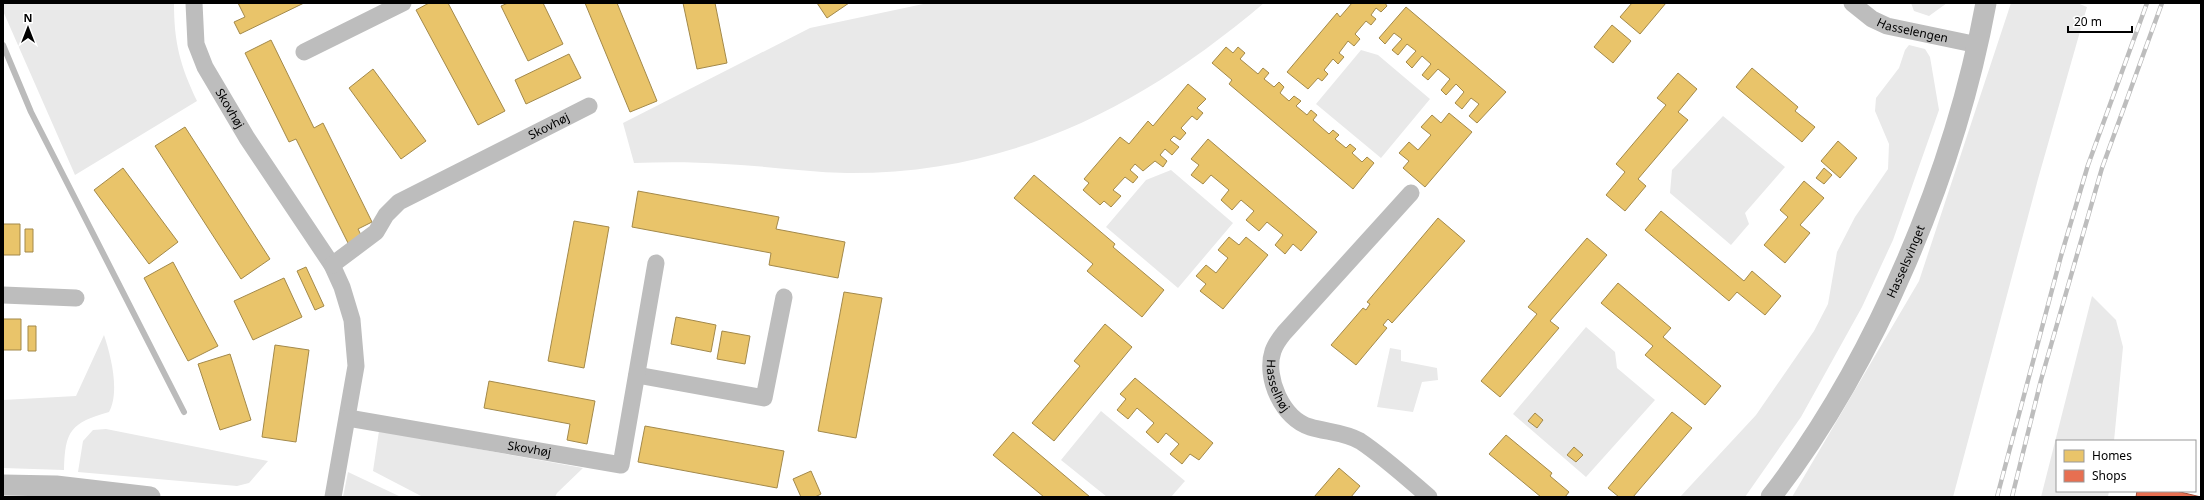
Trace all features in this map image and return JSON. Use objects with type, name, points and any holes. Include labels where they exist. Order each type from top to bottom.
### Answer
[{"type":"street","name":"Skovhøj","points":[[194,3],[196,44],[205,67],[247,138],[332,265],[342,287],[352,320],[356,366],[333,497]]},
{"type":"street","points":[[304,52],[403,3]]},
{"type":"street","name":"Hasselengen","points":[[1852,3],[1872,19],[1887,26],[1978,45]]},
{"type":"street","name":"Hasselsvinget","points":[[1771,497],[1813,437],[1844,386],[1903,269],[1930,204],[1953,133],[1978,45],[1986,3]]},
{"type":"street","name":"Skovhøj","points":[[332,265],[376,232],[386,215],[399,202],[589,106]]},
{"type":"street","name":"Hasselhøj","points":[[1410,193],[1284,333],[1272,351],[1271,372],[1277,399],[1293,417],[1309,427],[1333,431],[1359,441],[1429,497]]},
{"type":"street","name":"Skovhøj","points":[[348,418],[621,465],[656,263]]},
{"type":"street","points":[[3,295],[76,298]]},
{"type":"street","points":[[637,375],[764,398],[784,297]]},
{"type":"street","points":[[3,485],[56,486],[150,497]]},
{"type":"shaded area","points":[[3,3],[174,3],[175,30],[179,54],[186,76],[197,101],[75,175],[3,11]]},
{"type":"shaded area","points":[[928,3],[1264,3],[1218,40],[1170,74],[1122,103],[1071,127],[1019,147],[964,161],[907,170],[847,173],[714,163],[634,163],[623,123],[810,28]]},
{"type":"shaded area","points":[[1911,3],[1947,3],[1929,16],[1914,11]]},
{"type":"shaded area","points":[[2011,3],[2077,3],[2087,7],[2038,179],[1953,497],[1792,497],[1919,281]]},
{"type":"shaded area","points":[[1909,45],[1925,49],[1930,57],[1939,110],[1893,240],[1862,307],[1801,417],[1745,497],[1680,497],[1756,415],[1814,331],[1828,304],[1837,252],[1855,217],[1888,169],[1889,144],[1875,111],[1876,98],[1899,68],[1905,50]]},
{"type":"shaded area","points":[[1361,50],[1378,55],[1430,99],[1381,158],[1316,104]]},
{"type":"shaded area","points":[[1723,116],[1785,167],[1745,213],[1749,224],[1731,245],[1670,193],[1672,170]]},
{"type":"shaded area","points":[[1171,170],[1233,223],[1178,288],[1106,227],[1146,180]]},
{"type":"shaded area","points":[[2092,296],[2116,320],[2123,347],[2114,440],[2056,440],[2056,492],[2109,492],[2108,497],[2041,497]]},
{"type":"shaded area","points":[[1586,327],[1615,352],[1617,368],[1655,400],[1586,477],[1513,414]]},
{"type":"shaded area","points":[[104,335],[112,363],[114,384],[114,394],[109,412],[86,420],[73,430],[66,446],[64,470],[3,468],[3,400],[76,396]]},
{"type":"shaded area","points":[[1390,348],[1401,350],[1401,361],[1437,368],[1438,380],[1422,382],[1413,412],[1377,407]]},
{"type":"shaded area","points":[[1101,411],[1185,481],[1171,497],[1107,497],[1061,460]]},
{"type":"shaded area","points":[[106,429],[268,461],[249,483],[237,486],[78,472],[83,441],[93,430]]},
{"type":"shaded area","points":[[379,431],[583,468],[557,493],[555,497],[423,497],[373,471]]},
{"type":"shaded area","points":[[348,472],[401,497],[343,497]]},
{"type":"building: Homes","points":[[238,3],[304,3],[240,34],[234,22],[245,17]]},
{"type":"building: Homes","points":[[429,3],[448,3],[505,111],[478,125],[416,10]]},
{"type":"building: Homes","points":[[508,3],[543,3],[563,44],[528,61],[501,6]]},
{"type":"building: Homes","points":[[585,3],[617,3],[657,101],[630,112]]},
{"type":"building: Homes","points":[[683,3],[715,3],[727,63],[697,69]]},
{"type":"building: Homes","points":[[817,3],[849,3],[827,18]]},
{"type":"building: Homes","points":[[1352,3],[1385,3],[1387,6],[1381,12],[1376,8],[1371,15],[1376,19],[1371,25],[1366,21],[1355,34],[1360,39],[1354,46],[1348,41],[1339,53],[1344,57],[1338,64],[1333,59],[1324,70],[1328,74],[1322,81],[1318,78],[1308,89],[1287,72],[1337,13],[1340,17]]},
{"type":"building: Homes","points":[[1632,3],[1666,3],[1640,34],[1620,17]]},
{"type":"building: Homes","points":[[1406,7],[1506,92],[1477,123],[1469,116],[1479,104],[1471,98],[1462,109],[1455,103],[1464,92],[1456,84],[1446,95],[1441,90],[1450,79],[1438,69],[1428,80],[1422,75],[1431,64],[1422,56],[1412,68],[1406,62],[1416,51],[1407,44],[1398,55],[1392,50],[1402,39],[1394,33],[1385,44],[1379,38]]},
{"type":"building: Homes","points":[[1612,25],[1631,41],[1613,63],[1594,47]]},
{"type":"building: Homes","points":[[271,40],[314,128],[323,123],[372,222],[358,229],[362,237],[348,243],[296,139],[289,142],[245,53]]},
{"type":"building: Homes","points":[[1226,47],[1233,53],[1238,47],[1245,53],[1240,59],[1258,74],[1263,68],[1269,73],[1264,79],[1274,87],[1279,82],[1284,87],[1280,93],[1289,101],[1294,96],[1301,101],[1296,106],[1307,115],[1311,110],[1317,115],[1313,120],[1329,134],[1333,130],[1339,135],[1335,139],[1346,148],[1350,144],[1356,149],[1352,153],[1362,162],[1367,157],[1374,163],[1353,189],[1229,84],[1232,80],[1212,63]]},
{"type":"building: Homes","points":[[569,54],[581,78],[526,104],[515,80]]},
{"type":"building: Homes","points":[[1752,68],[1798,107],[1795,111],[1815,127],[1802,142],[1736,87]]},
{"type":"building: Homes","points":[[373,69],[426,141],[401,159],[349,88]]},
{"type":"building: Homes","points":[[1678,73],[1697,89],[1678,112],[1688,120],[1638,179],[1646,186],[1625,211],[1606,195],[1625,172],[1616,164],[1666,105],[1657,98]]},
{"type":"building: Homes","points":[[1188,84],[1206,99],[1197,108],[1203,113],[1197,120],[1192,116],[1181,128],[1186,133],[1180,140],[1174,136],[1170,140],[1179,147],[1172,155],[1165,149],[1160,155],[1167,161],[1163,167],[1155,161],[1143,171],[1135,164],[1130,170],[1138,177],[1133,183],[1125,177],[1113,190],[1121,196],[1111,207],[1104,201],[1100,205],[1083,190],[1089,183],[1084,179],[1120,137],[1129,144],[1148,121],[1153,126]]},
{"type":"building: Homes","points":[[1449,113],[1472,132],[1425,187],[1403,168],[1409,161],[1399,153],[1409,142],[1418,150],[1431,135],[1421,127],[1432,115],[1441,123]]},
{"type":"building: Homes","points":[[185,127],[270,259],[241,279],[155,146]]},
{"type":"building: Homes","points":[[1208,139],[1317,232],[1301,251],[1293,244],[1285,254],[1275,245],[1283,235],[1267,222],[1259,231],[1246,220],[1254,211],[1241,200],[1232,210],[1221,200],[1229,190],[1211,175],[1203,184],[1191,175],[1199,165],[1191,159]]},
{"type":"building: Homes","points":[[1838,141],[1857,158],[1840,178],[1821,161]]},
{"type":"building: Homes","points":[[123,168],[178,242],[149,264],[94,190]]},
{"type":"building: Homes","points":[[1824,168],[1832,175],[1824,184],[1816,178]]},
{"type":"building: Homes","points":[[1034,175],[1115,244],[1113,247],[1164,290],[1142,317],[1087,271],[1093,264],[1014,198]]},
{"type":"building: Homes","points":[[1804,181],[1824,198],[1800,225],[1810,233],[1785,263],[1764,245],[1788,217],[1780,210]]},
{"type":"building: Homes","points":[[638,191],[779,217],[776,229],[845,242],[838,278],[769,265],[771,253],[632,227]]},
{"type":"building: Homes","points":[[1661,211],[1744,281],[1752,271],[1781,296],[1765,315],[1737,292],[1729,301],[1645,230]]},
{"type":"building: Homes","points":[[1438,218],[1465,241],[1392,323],[1388,319],[1383,325],[1387,328],[1356,365],[1331,345],[1363,308],[1366,310],[1370,304],[1367,302]]},
{"type":"building: Homes","points":[[574,221],[609,227],[584,368],[548,361]]},
{"type":"building: Homes","points":[[3,224],[20,224],[20,255],[3,255]]},
{"type":"building: Homes","points":[[25,229],[33,229],[33,252],[25,252]]},
{"type":"building: Homes","points":[[1229,237],[1239,245],[1246,237],[1268,255],[1223,309],[1200,291],[1206,284],[1196,276],[1206,265],[1216,273],[1228,258],[1218,250]]},
{"type":"building: Homes","points":[[1587,238],[1607,255],[1550,321],[1559,328],[1500,397],[1481,381],[1537,314],[1528,307]]},
{"type":"building: Homes","points":[[173,262],[218,346],[188,361],[144,278]]},
{"type":"building: Homes","points":[[306,267],[324,306],[315,310],[297,271]]},
{"type":"building: Homes","points":[[284,278],[302,317],[253,340],[234,301]]},
{"type":"building: Homes","points":[[1618,283],[1671,328],[1663,337],[1721,386],[1705,405],[1645,355],[1653,346],[1601,303]]},
{"type":"building: Homes","points":[[844,292],[882,298],[856,438],[818,431]]},
{"type":"building: Homes","points":[[676,317],[716,325],[711,352],[671,344]]},
{"type":"building: Homes","points":[[3,319],[21,319],[21,350],[3,350]]},
{"type":"building: Homes","points":[[1105,324],[1132,347],[1054,441],[1032,423],[1080,366],[1074,361]]},
{"type":"building: Homes","points":[[28,326],[36,326],[36,351],[28,351]]},
{"type":"building: Homes","points":[[722,331],[750,336],[745,364],[717,359]]},
{"type":"building: Homes","points":[[275,345],[309,350],[296,442],[262,437]]},
{"type":"building: Homes","points":[[230,354],[251,420],[220,430],[198,364]]},
{"type":"building: Homes","points":[[1135,378],[1213,443],[1199,460],[1190,454],[1182,464],[1170,454],[1179,444],[1166,433],[1158,443],[1146,432],[1154,423],[1137,408],[1128,419],[1117,410],[1126,399],[1120,394]]},
{"type":"building: Homes","points":[[489,381],[595,401],[587,444],[567,440],[570,424],[484,408]]},
{"type":"building: Homes","points":[[1672,412],[1692,428],[1633,497],[1619,497],[1608,488]]},
{"type":"building: Homes","points":[[1535,413],[1543,420],[1537,428],[1528,421]]},
{"type":"building: Homes","points":[[645,426],[784,451],[777,488],[638,462]]},
{"type":"building: Homes","points":[[1013,432],[1090,497],[1044,497],[993,455]]},
{"type":"building: Homes","points":[[1506,435],[1552,473],[1550,476],[1569,492],[1565,497],[1541,497],[1489,454]]},
{"type":"building: Homes","points":[[1574,447],[1583,455],[1576,462],[1567,455]]},
{"type":"building: Homes","points":[[1339,468],[1360,486],[1351,497],[1314,497]]},
{"type":"building: Homes","points":[[811,471],[821,494],[815,497],[801,497],[793,479]]},
{"type":"building: Shops","points":[[2137,492],[2180,492],[2201,497],[2136,497]]},
{"type":"waterway","points":[[3,45],[31,112],[184,412]]},
{"type":"railway","points":[[1997,497],[2061,256],[2088,165],[2147,3]]},
{"type":"railway","points":[[2012,497],[2041,380],[2102,168],[2162,3]]}]
